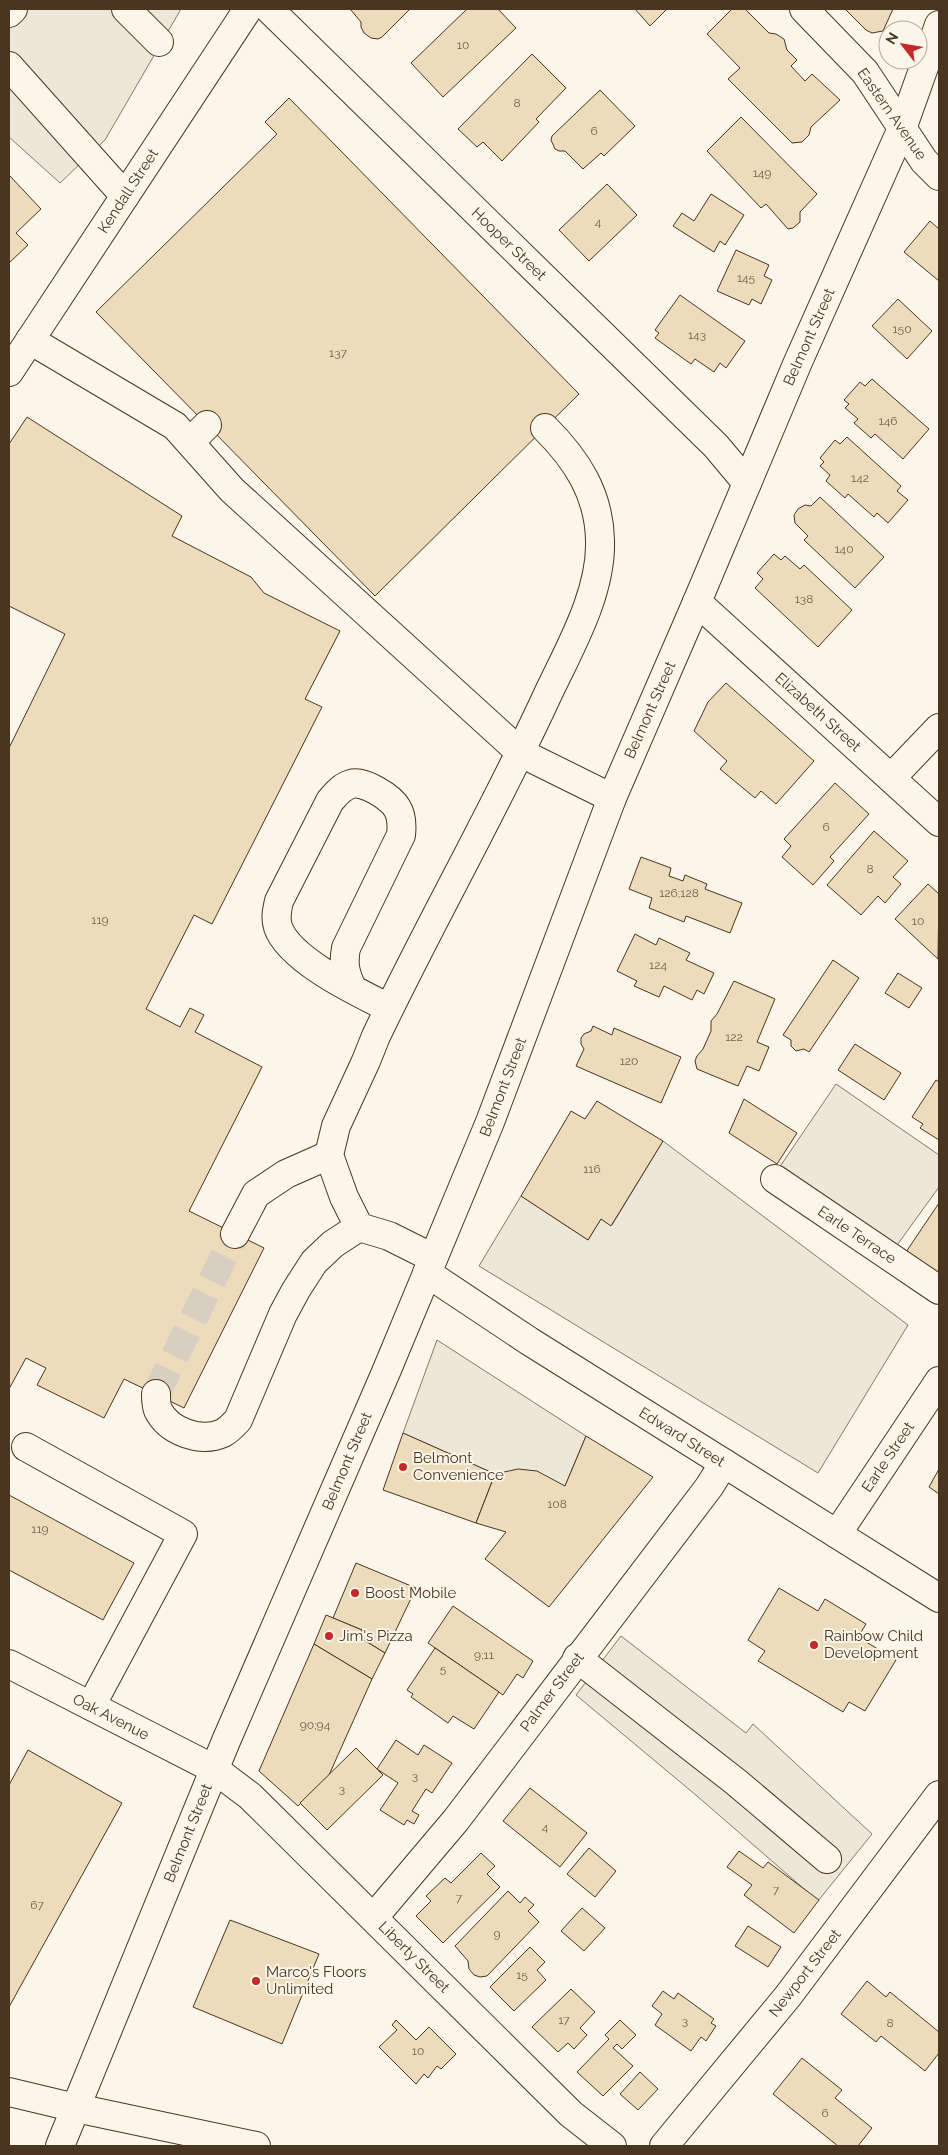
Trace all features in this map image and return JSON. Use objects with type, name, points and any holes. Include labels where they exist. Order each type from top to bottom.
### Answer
[{"type":"main road","points":[[9,13],[13,9]]},
{"type":"main road","points":[[126,9],[159,42]]},
{"type":"main road","name":"Kendall Street","points":[[9,372],[248,9]]},
{"type":"main road","name":"Hooper Street","points":[[269,9],[716,446],[747,483]]},
{"type":"main road","name":"Eastern Avenue","points":[[804,9],[865,72],[924,161],[939,176]]},
{"type":"main road","name":"Belmont Street","points":[[60,2146],[214,1769],[490,1122],[612,798],[902,126],[939,25]]},
{"type":"main road","points":[[9,66],[125,196]]},
{"type":"main road","points":[[30,340],[191,426],[232,490],[521,753],[612,798]]},
{"type":"main road","points":[[156,1394],[158,1408],[164,1419],[184,1433],[196,1437],[206,1437],[225,1432],[238,1420],[283,1314],[314,1262],[333,1244],[359,1227],[344,1197],[329,1155],[336,1126],[389,1008],[521,753],[576,636],[594,587],[600,541],[596,506],[585,478],[564,447],[546,428]]},
{"type":"main road","name":"Elizabeth Street","points":[[697,602],[939,822]]},
{"type":"main road","points":[[891,778],[939,728]]},
{"type":"main road","points":[[352,988],[345,974],[343,962],[346,948],[401,835],[402,825],[397,807],[385,796],[368,786],[353,783],[342,788],[330,801],[279,901],[276,915],[279,928],[296,952],[306,961],[352,988],[389,1008]]},
{"type":"main road","points":[[235,1234],[256,1194],[286,1174],[329,1155]]},
{"type":"main road","name":"Earle Terrace","points":[[775,1179],[939,1290]]},
{"type":"main road","name":"Edward Street","points":[[359,1227],[390,1236],[537,1346],[939,1598]]},
{"type":"main road","name":"Earle Street","points":[[837,1534],[939,1380]]},
{"type":"main road","points":[[26,1447],[183,1534],[91,1706]]},
{"type":"main road","name":"Palmer Street","points":[[374,1917],[456,1820],[709,1487],[724,1463]]},
{"type":"main road","points":[[578,1658],[736,1782],[827,1859]]},
{"type":"main road","name":"Oak Avenue","points":[[9,1664],[214,1769]]},
{"type":"main road","name":"Liberty Street","points":[[214,1769],[250,1796],[571,2114],[612,2146]]},
{"type":"main road","name":"Newport Street","points":[[664,2146],[788,1996],[939,1795]]},
{"type":"main road","points":[[9,2092],[256,2146]]},
{"type":"shaded area","points":[[9,9],[181,9],[105,140],[60,183],[9,137]]},
{"type":"shaded area","points":[[836,1084],[939,1155],[939,1187],[895,1248],[779,1168]]},
{"type":"shaded area","points":[[663,1141],[908,1325],[818,1473],[479,1266],[521,1196],[588,1240],[601,1219],[612,1225]]},
{"type":"shaded area","points":[[437,1340],[586,1436],[565,1486],[495,1474],[403,1433]]},
{"type":"shaded area","points":[[621,1636],[746,1733],[753,1724],[872,1834],[818,1901],[697,1796],[576,1695]]},
{"type":"building","points":[[350,9],[410,9],[378,39],[371,38],[364,33],[361,22]]},
{"type":"building","points":[[467,9],[498,9],[516,28],[443,97],[411,63]]},
{"type":"building","points":[[635,9],[667,9],[650,26]]},
{"type":"building","points":[[732,9],[745,9],[769,33],[776,34],[784,39],[787,50],[797,60],[791,66],[805,81],[812,74],[840,100],[811,127],[809,135],[802,142],[792,143],[728,79],[740,68],[707,34]]},
{"type":"building","points":[[845,9],[893,9],[888,20],[878,20],[878,32],[872,33],[866,30]]},
{"type":"building","points":[[532,54],[566,88],[536,119],[539,122],[502,161],[483,142],[477,147],[458,129]]},
{"type":"building","points":[[600,90],[635,126],[604,156],[601,153],[583,169],[565,151],[555,149],[551,140],[552,136]]},
{"type":"building","points":[[289,98],[579,394],[375,596],[96,312],[277,134],[265,122]]},
{"type":"building","points":[[741,117],[817,194],[800,212],[800,222],[793,228],[788,229],[766,204],[761,208],[707,151]]},
{"type":"building","points":[[9,175],[41,209],[16,233],[28,245],[9,263]]},
{"type":"building","points":[[607,184],[637,215],[589,261],[559,230]]},
{"type":"building","points":[[711,194],[744,215],[725,245],[720,241],[714,252],[673,226],[682,213],[694,221]]},
{"type":"building","points":[[930,221],[939,229],[939,281],[904,252]]},
{"type":"building","points":[[736,250],[769,265],[764,276],[772,280],[761,304],[752,299],[749,305],[717,291]]},
{"type":"building","points":[[680,295],[745,341],[726,368],[720,363],[714,372],[695,359],[691,364],[655,338],[659,333],[655,330]]},
{"type":"building","points":[[898,299],[932,331],[907,359],[872,326]]},
{"type":"building","points":[[872,379],[929,429],[903,459],[875,434],[871,438],[854,423],[858,419],[845,408],[849,404],[844,400],[860,382],[865,386]]},
{"type":"building","points":[[27,417],[182,516],[172,536],[251,577],[264,593],[340,631],[305,699],[322,707],[212,924],[194,915],[146,1009],[180,1027],[190,1008],[204,1015],[195,1032],[262,1067],[189,1211],[264,1248],[184,1408],[124,1379],[104,1418],[37,1385],[46,1368],[26,1358],[9,1389],[9,748],[65,634],[9,606],[9,444]]},
{"type":"building","points":[[847,437],[901,486],[897,491],[908,500],[888,523],[877,513],[874,517],[848,494],[845,498],[826,481],[830,475],[820,466],[824,462],[820,458],[835,440],[840,444]]},
{"type":"building","points":[[820,497],[884,557],[855,588],[804,540],[808,536],[795,523],[794,515],[798,509],[805,505],[811,506]]},
{"type":"building","points":[[774,554],[781,560],[785,556],[800,569],[804,565],[852,610],[818,647],[755,588],[763,579],[757,573]]},
{"type":"building","points":[[726,683],[814,761],[776,804],[761,791],[755,798],[720,769],[727,761],[694,731],[708,702]]},
{"type":"building","points":[[835,783],[869,814],[830,857],[834,861],[813,885],[782,857],[791,846],[784,839]]},
{"type":"building","points":[[874,831],[908,861],[893,877],[901,884],[885,903],[878,896],[861,915],[827,885]]},
{"type":"building","points":[[641,857],[671,868],[669,876],[683,881],[685,875],[707,884],[705,889],[742,903],[730,933],[686,916],[684,922],[649,908],[652,898],[629,889]]},
{"type":"building","points":[[928,884],[939,894],[938,959],[895,919]]},
{"type":"building","points":[[635,934],[656,945],[659,938],[690,953],[686,960],[714,973],[704,994],[697,990],[692,1000],[664,986],[659,997],[634,986],[637,981],[617,971]]},
{"type":"building","points":[[833,960],[859,978],[809,1052],[804,1049],[796,1051],[791,1046],[791,1040],[783,1035]]},
{"type":"building","points":[[898,973],[922,988],[909,1008],[885,993]]},
{"type":"building","points":[[734,981],[775,999],[757,1042],[769,1047],[759,1071],[747,1066],[738,1086],[697,1069],[695,1061],[711,1031],[711,1021],[717,1014]]},
{"type":"building","points":[[593,1026],[612,1035],[614,1028],[681,1057],[661,1103],[576,1066],[584,1049],[581,1044],[581,1038],[584,1034],[591,1031]]},
{"type":"building","points":[[855,1044],[901,1073],[884,1100],[838,1070]]},
{"type":"building","points":[[936,1080],[939,1082],[939,1140],[920,1128],[923,1124],[912,1117]]},
{"type":"building","points":[[744,1099],[797,1133],[777,1164],[729,1133]]},
{"type":"building","points":[[597,1101],[663,1141],[611,1226],[601,1219],[588,1240],[521,1196],[571,1111],[585,1119]]},
{"type":"building","points":[[939,1203],[939,1278],[904,1255]]},
{"type":"building","points":[[403,1433],[495,1474],[476,1523],[383,1490]]},
{"type":"building","points":[[586,1436],[653,1477],[549,1607],[485,1559],[506,1532],[476,1523],[495,1474],[518,1469],[537,1471],[565,1486]]},
{"type":"building","points":[[939,1469],[939,1494],[929,1487]]},
{"type":"building","points":[[9,1495],[134,1563],[103,1620],[9,1570]]},
{"type":"building","points":[[356,1563],[416,1588],[385,1653],[359,1637],[362,1630],[333,1618]]},
{"type":"building","name":"Rainbow Child Development","points":[[779,1588],[818,1611],[825,1599],[866,1624],[858,1637],[896,1660],[865,1711],[849,1702],[843,1712],[758,1661],[765,1651],[748,1640]]},
{"type":"building","points":[[453,1606],[533,1661],[523,1678],[517,1674],[503,1695],[428,1643]]},
{"type":"building","points":[[326,1615],[362,1630],[359,1637],[385,1653],[372,1679],[314,1644]]},
{"type":"building","points":[[314,1644],[372,1679],[329,1775],[298,1806],[259,1771]]},
{"type":"building","points":[[435,1648],[499,1692],[474,1729],[453,1716],[448,1723],[411,1697],[413,1694],[407,1690]]},
{"type":"building","points":[[396,1740],[418,1755],[424,1745],[452,1763],[432,1793],[426,1789],[412,1811],[419,1815],[414,1824],[407,1820],[404,1825],[380,1810],[398,1783],[377,1769]]},
{"type":"building","points":[[356,1748],[383,1775],[327,1830],[300,1803]]},
{"type":"building","points":[[28,1750],[122,1803],[9,2007],[9,1785]]},
{"type":"building","points":[[530,1788],[587,1833],[560,1867],[503,1821]]},
{"type":"building","points":[[589,1848],[616,1871],[595,1897],[567,1874]]},
{"type":"building","points":[[739,1851],[763,1868],[768,1862],[819,1900],[794,1933],[744,1895],[752,1885],[727,1867]]},
{"type":"building","points":[[481,1853],[495,1866],[487,1874],[500,1887],[443,1943],[416,1916],[431,1901],[426,1896],[445,1878],[451,1883]]},
{"type":"building","points":[[508,1891],[520,1903],[525,1897],[534,1905],[528,1911],[539,1922],[487,1976],[480,1977],[474,1975],[469,1969],[468,1961],[455,1946]]},
{"type":"building","points":[[582,1908],[605,1928],[584,1951],[561,1931]]},
{"type":"building","points":[[230,1920],[319,1954],[282,2044],[193,2007]]},
{"type":"building","points":[[748,1926],[781,1947],[768,1967],[735,1946]]},
{"type":"building","points":[[530,1947],[545,1962],[537,1970],[546,1980],[514,2011],[490,1987]]},
{"type":"building","points":[[867,1981],[886,1997],[890,1992],[939,2032],[939,2053],[925,2071],[881,2036],[876,2042],[841,2014]]},
{"type":"building","points":[[571,1989],[595,2012],[580,2028],[587,2035],[574,2049],[568,2043],[558,2052],[532,2027]]},
{"type":"building","points":[[663,1991],[674,1999],[678,1993],[714,2019],[711,2023],[716,2026],[706,2041],[701,2037],[691,2051],[655,2025],[662,2014],[652,2006]]},
{"type":"building","points":[[396,2020],[416,2040],[429,2027],[456,2054],[441,2069],[437,2066],[428,2078],[424,2074],[416,2084],[379,2047],[397,2030],[392,2025]]},
{"type":"building","points":[[620,2020],[636,2035],[622,2049],[617,2044],[613,2048],[633,2066],[603,2096],[577,2072],[609,2039],[605,2035]]},
{"type":"building","points":[[802,2058],[842,2090],[835,2098],[872,2128],[858,2146],[838,2146],[773,2094]]},
{"type":"building","points":[[640,2072],[658,2089],[638,2110],[620,2094]]},
{"type":"tunnel","points":[[156,1394],[235,1234]]},
{"type":"place","name":"Belmont Convenience","points":[[403,1467]]},
{"type":"place","name":"Boost Mobile","points":[[355,1593]]},
{"type":"place","name":"Jim's Pizza","points":[[329,1636]]},
{"type":"place","name":"Rainbow Child Development","points":[[814,1645]]},
{"type":"place","name":"Marco's Floors Unlimited","points":[[256,1981]]}]
